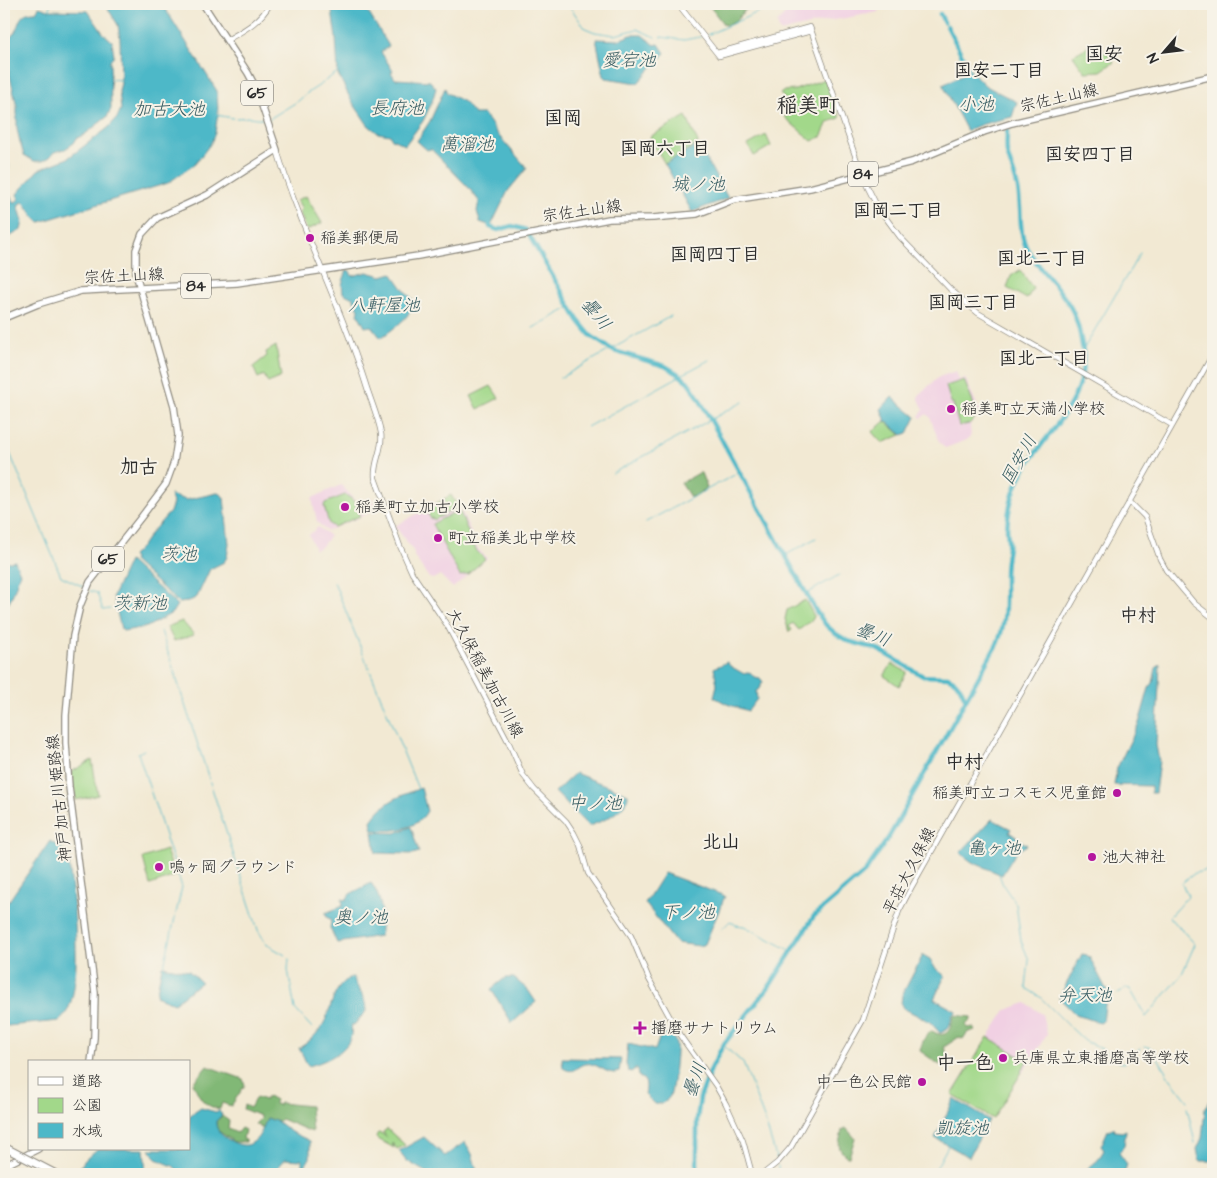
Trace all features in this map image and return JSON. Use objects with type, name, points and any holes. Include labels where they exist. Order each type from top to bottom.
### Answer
[{"type":"highway","points":[[4,1148],[50,1174]]},
{"type":"highway","points":[[4,1148],[56,1174]]},
{"type":"main road","name":"65","points":[[203,4],[256,88],[277,150]]},
{"type":"main road","points":[[227,40],[257,21],[270,4]]},
{"type":"main road","points":[[678,4],[718,54],[810,29],[868,189],[877,206],[892,229],[964,302],[980,315],[1172,425],[1213,354]]},
{"type":"main road","name":"宗佐土山線","points":[[4,318],[74,292],[227,284],[322,271],[436,252],[609,219],[690,216],[733,200],[810,188],[917,161],[984,132],[1010,124],[1213,76]]},
{"type":"main road","name":"大久保稲美加古川線","points":[[277,150],[297,212],[356,356],[380,428],[381,443],[375,468],[375,478],[408,567],[447,625],[508,741],[523,774],[534,789],[566,820],[574,833],[580,845],[588,874],[629,933],[649,979],[674,1026],[726,1104],[740,1133],[752,1174]]},
{"type":"main road","name":"神戸加古川姫路線","points":[[91,1060],[94,1038],[95,993],[67,769],[66,715],[73,636],[80,606],[90,582],[166,484],[174,462],[178,435],[174,406],[135,269],[136,250],[142,234],[165,213],[207,195],[277,150]]},
{"type":"main road","name":"平荘大久保線","points":[[763,1174],[778,1162],[791,1147],[853,1040],[863,1020],[899,911],[1172,425]]},
{"type":"main road","points":[[1129,501],[1145,517],[1160,559],[1166,570],[1194,603],[1213,618]]},
{"type":"main road","points":[[4,1166],[36,1150]]},
{"type":"shaded area","points":[[799,4],[880,4],[878,12],[780,32],[777,23],[791,7]]},
{"type":"shaded area","name":"稲美町立天満小学校","points":[[956,371],[959,380],[965,378],[978,407],[983,413],[971,422],[971,435],[967,440],[945,448],[939,442],[930,417],[927,414],[921,418],[919,416],[924,410],[918,397],[939,377]]},
{"type":"shaded area","name":"稲美町立加古小学校","points":[[341,485],[357,503],[371,497],[377,510],[327,531],[317,522],[312,498]]},
{"type":"shaded area","name":"町立稲美北中学校","points":[[451,495],[464,516],[478,549],[487,558],[453,588],[440,575],[433,579],[429,578],[414,556],[414,552],[395,526]]},
{"type":"shaded area","points":[[318,527],[330,536],[322,546],[315,550],[309,535]]},
{"type":"shaded area","name":"兵庫県立東播磨高等学校","points":[[1026,1003],[1042,1014],[1047,1034],[993,1119],[951,1095],[1006,1010]]},
{"type":"green space","points":[[708,4],[757,4],[745,11],[734,23],[724,25]]},
{"type":"green space","points":[[1095,43],[1114,62],[1101,71],[1085,72],[1073,55]]},
{"type":"green space","points":[[825,79],[840,118],[828,122],[821,137],[812,141],[784,117],[795,109],[780,94],[784,91],[795,90]]},
{"type":"green space","points":[[686,116],[698,143],[665,164],[650,138]]},
{"type":"green space","points":[[766,135],[771,146],[754,156],[748,145]]},
{"type":"green space","points":[[306,196],[322,223],[307,230],[299,212],[302,209],[297,200]]},
{"type":"green space","points":[[1020,270],[1033,288],[1027,299],[1007,288],[1011,276]]},
{"type":"green space","points":[[276,346],[281,377],[268,383],[264,375],[258,378],[253,367],[267,356],[266,352]]},
{"type":"green space","points":[[964,380],[978,415],[969,424],[959,426],[946,386]]},
{"type":"green space","points":[[491,386],[499,398],[478,409],[471,396]]},
{"type":"green space","points":[[885,421],[901,435],[882,443],[872,432]]},
{"type":"green space","points":[[701,473],[707,488],[690,497],[681,483]]},
{"type":"green space","points":[[345,495],[357,505],[360,510],[357,511],[360,516],[334,527],[329,524],[324,506],[325,503]]},
{"type":"green space","points":[[451,495],[458,507],[434,520],[433,518],[431,519],[427,512],[428,508]]},
{"type":"green space","name":"町立稲美北中学校","points":[[459,510],[476,550],[485,559],[468,574],[460,576],[432,524]]},
{"type":"green space","points":[[805,600],[814,616],[813,619],[799,630],[793,623],[789,626],[792,630],[789,632],[785,619],[787,610]]},
{"type":"green space","points":[[182,621],[194,635],[174,641],[167,627]]},
{"type":"green space","points":[[892,664],[907,672],[899,686],[884,676]]},
{"type":"green space","points":[[92,760],[98,795],[76,800],[71,772]]},
{"type":"green space","name":"鳴ヶ岡グラウンド","points":[[166,850],[175,876],[150,885],[143,858]]},
{"type":"green space","points":[[954,1015],[971,1017],[971,1020],[966,1025],[968,1028],[974,1027],[975,1030],[967,1033],[963,1039],[959,1037],[944,1047],[949,1059],[940,1065],[920,1051],[925,1037],[931,1031],[943,1034],[948,1031]]},
{"type":"green space","points":[[988,1037],[1027,1061],[993,1119],[952,1095]]},
{"type":"green space","points":[[207,1066],[243,1079],[245,1085],[231,1106],[222,1103],[220,1109],[214,1108],[200,1097],[193,1083]]},
{"type":"green space","points":[[268,1096],[275,1100],[275,1104],[279,1105],[280,1103],[310,1106],[312,1132],[281,1119],[278,1122],[267,1118],[263,1129],[255,1124],[260,1119],[260,1116],[243,1109],[244,1105],[250,1108],[256,1097],[265,1100]]},
{"type":"green space","points":[[222,1116],[229,1121],[228,1129],[237,1133],[241,1128],[245,1130],[243,1139],[246,1142],[234,1142],[217,1130],[216,1121]]},
{"type":"green space","points":[[846,1128],[855,1138],[849,1157],[841,1151],[839,1145],[842,1130]]},
{"type":"green space","points":[[387,1129],[405,1145],[397,1149],[392,1143],[394,1148],[376,1138],[380,1132],[387,1138],[383,1132]]},
{"type":"water","name":"加古大池","points":[[105,4],[161,4],[166,10],[217,91],[218,112],[215,133],[211,143],[195,164],[168,183],[40,222],[23,202],[18,205],[23,221],[21,230],[4,240],[4,135],[9,166],[6,189],[14,203],[19,199],[17,194],[38,170],[68,158],[108,128],[117,118],[121,109],[118,25]]},
{"type":"water","name":"長府池","points":[[331,4],[363,4],[389,46],[381,52],[393,71],[391,72],[395,79],[430,81],[436,88],[423,121],[405,145],[392,139],[390,135],[378,133],[368,125],[351,100],[338,74],[336,38]]},
{"type":"water","points":[[39,7],[49,10],[88,11],[103,33],[112,41],[114,56],[110,61],[111,109],[107,117],[65,149],[54,152],[43,161],[34,161],[24,155],[20,142],[17,129],[17,107],[8,68],[4,61],[4,44],[15,32],[23,15],[36,12]]},
{"type":"water","name":"愛宕池","points":[[631,35],[642,35],[655,45],[659,44],[665,53],[638,83],[606,78],[596,39],[618,40]]},
{"type":"water","name":"小池","points":[[970,70],[986,86],[1017,102],[1012,117],[983,124],[967,131],[943,85]]},
{"type":"water","name":"萬溜池","points":[[445,88],[447,93],[464,102],[474,114],[483,114],[527,168],[508,191],[491,226],[480,222],[477,211],[479,201],[468,187],[431,149],[427,150],[417,141],[430,121]]},
{"type":"water","name":"城ノ池","points":[[698,145],[728,198],[692,212],[665,164]]},
{"type":"water","name":"八軒屋池","points":[[347,270],[350,271],[352,276],[367,272],[382,276],[392,273],[415,302],[413,308],[405,318],[381,338],[371,326],[365,327],[353,298],[343,293],[342,284]]},
{"type":"water","points":[[892,397],[916,417],[908,433],[902,435],[886,421],[881,409]]},
{"type":"water","name":"茨池","points":[[217,493],[221,494],[224,498],[229,544],[227,557],[224,562],[210,569],[197,597],[188,602],[179,603],[133,561],[132,556],[170,512],[173,503],[170,495],[186,500]]},
{"type":"water","points":[[4,561],[15,561],[20,573],[13,594],[4,611]]},
{"type":"water","name":"茨新池","points":[[129,561],[177,605],[172,613],[147,627],[123,631],[113,596]]},
{"type":"water","points":[[727,662],[730,666],[744,674],[750,672],[754,677],[760,678],[763,682],[756,691],[757,699],[748,711],[727,704],[714,697],[717,685],[714,668]]},
{"type":"water","points":[[1160,664],[1156,745],[1159,761],[1155,793],[1151,793],[1151,786],[1114,785],[1117,768],[1139,723],[1149,688],[1153,683],[1156,668]]},
{"type":"water","name":"中ノ池","points":[[575,773],[628,794],[627,800],[613,814],[600,822],[588,826],[555,792]]},
{"type":"water","points":[[421,788],[427,811],[423,817],[411,826],[396,830],[373,830],[371,821],[381,809],[399,797]]},
{"type":"water","name":"亀ヶ池","points":[[992,819],[1011,829],[1009,832],[1027,845],[1017,851],[1002,875],[972,862],[960,853]]},
{"type":"water","points":[[411,827],[419,852],[413,854],[376,853],[373,832],[395,833]]},
{"type":"water","points":[[50,841],[68,853],[76,942],[76,968],[73,991],[68,1009],[59,1021],[7,1026],[4,1023],[4,908]]},
{"type":"water","name":"下ノ池","points":[[664,873],[725,896],[705,944],[699,946],[676,943],[645,903]]},
{"type":"water","name":"奥ノ池","points":[[371,883],[380,902],[382,922],[380,936],[337,943],[330,928],[331,919],[325,913],[343,906],[342,899],[346,900],[350,894]]},
{"type":"water","name":"弁天池","points":[[1082,954],[1090,958],[1107,991],[1103,1021],[1100,1023],[1075,1014],[1059,998]]},
{"type":"water","points":[[923,955],[930,959],[935,968],[945,976],[934,999],[956,1011],[948,1028],[940,1033],[930,1022],[903,1008],[901,1004],[902,995]]},
{"type":"water","points":[[162,966],[189,971],[201,982],[174,1003],[156,996]]},
{"type":"water","points":[[353,977],[363,998],[366,1011],[354,1025],[352,1024],[350,1039],[343,1049],[326,1060],[308,1066],[299,1048],[318,1031],[326,1019],[338,989]]},
{"type":"water","points":[[505,978],[514,978],[528,990],[536,1002],[512,1023],[491,989]]},
{"type":"water","points":[[671,1034],[676,1044],[672,1086],[667,1100],[654,1104],[645,1095],[646,1084],[639,1077],[638,1069],[631,1072],[628,1071],[626,1063],[628,1044],[655,1050],[660,1036]]},
{"type":"water","points":[[562,1058],[621,1059],[619,1072],[615,1073],[589,1064],[570,1071],[563,1068]]},
{"type":"water","points":[[1213,1093],[1213,1161],[1201,1161],[1197,1149],[1202,1138],[1205,1109]]},
{"type":"water","name":"凱旋池","points":[[954,1099],[989,1120],[969,1157],[935,1138]]},
{"type":"water","points":[[201,1108],[216,1112],[219,1110],[222,1115],[216,1121],[216,1126],[219,1131],[231,1141],[241,1145],[250,1144],[256,1139],[261,1133],[267,1118],[278,1122],[291,1132],[310,1141],[310,1158],[305,1166],[302,1166],[302,1160],[285,1159],[273,1174],[182,1174],[173,1166],[156,1159],[151,1150],[190,1150],[190,1115]]},
{"type":"water","points":[[1113,1128],[1114,1131],[1122,1132],[1126,1130],[1124,1146],[1119,1153],[1127,1164],[1124,1174],[1088,1174],[1087,1169],[1098,1160],[1104,1150],[1101,1146],[1108,1130]]},
{"type":"water","points":[[424,1137],[445,1156],[465,1142],[472,1154],[478,1174],[429,1174],[407,1161],[399,1151]]},
{"type":"water","points":[[96,1150],[144,1150],[146,1174],[76,1174],[84,1161]]},
{"type":"waterway","points":[[50,4],[50,10]]},
{"type":"waterway","points":[[568,4],[585,28],[595,32],[615,35],[637,29],[655,37]]},
{"type":"waterway","points":[[707,35],[776,4]]},
{"type":"waterway","name":"小池","points":[[940,14],[944,22]]},
{"type":"waterway","name":"小池","points":[[947,26],[968,67]]},
{"type":"waterway","points":[[661,37],[684,40],[700,37]]},
{"type":"waterway","points":[[325,81],[339,71]]},
{"type":"waterway","points":[[110,79],[121,80]]},
{"type":"waterway","points":[[306,94],[323,83]]},
{"type":"waterway","points":[[297,102],[304,96]]},
{"type":"waterway","points":[[269,119],[295,103]]},
{"type":"waterway","points":[[216,115],[233,118]]},
{"type":"waterway","points":[[236,118],[264,119]]},
{"type":"waterway","name":"国安川","points":[[697,1174],[697,1119],[700,1098],[723,1045],[771,984],[814,916],[865,872],[889,837],[997,644],[1004,619],[1005,570],[1008,545],[1007,528],[1013,495],[1026,467],[1070,406],[1078,389],[1082,371],[1083,351],[1078,324],[1067,302],[1032,257],[1024,242],[1018,189],[1007,153],[1007,130]]},
{"type":"waterway","name":"曇川","points":[[489,221],[490,227],[498,230],[512,226],[526,230],[578,320],[591,336],[614,351],[665,366],[688,382],[697,395],[816,611],[826,625],[848,641],[877,649],[923,676],[948,677],[960,687],[966,700]]},
{"type":"waterway","points":[[1083,350],[1140,253]]},
{"type":"waterway","points":[[533,328],[571,307]]},
{"type":"waterway","points":[[560,378],[671,316]]},
{"type":"waterway","points":[[587,427],[709,360]]},
{"type":"waterway","points":[[613,473],[743,402]]},
{"type":"waterway","points":[[4,439],[61,576],[84,587]]},
{"type":"waterway","points":[[646,522],[740,472]]},
{"type":"waterway","points":[[786,555],[816,538]]},
{"type":"waterway","points":[[806,594],[839,575]]},
{"type":"waterway","points":[[334,582],[418,789]]},
{"type":"waterway","points":[[90,591],[97,593],[103,610],[110,609]]},
{"type":"waterway","points":[[161,631],[258,930],[266,944],[285,955]]},
{"type":"waterway","points":[[144,750],[138,753],[182,887],[164,966]]},
{"type":"waterway","points":[[1183,882],[1195,873],[1213,869]]},
{"type":"waterway","points":[[999,874],[1003,885],[1016,904],[1021,941],[1029,960],[1026,988],[1040,997],[1069,1026]]},
{"type":"waterway","points":[[1176,925],[1169,917],[1188,896],[1182,884]]},
{"type":"waterway","points":[[722,929],[730,921],[736,925],[744,926],[792,951]]},
{"type":"waterway","points":[[1118,994],[1126,988],[1130,989],[1146,1017],[1181,976],[1195,944],[1178,926]]},
{"type":"waterway","points":[[289,959],[288,970],[295,1009],[312,1028]]},
{"type":"waterway","points":[[1071,1028],[1085,1041],[1104,1050],[1119,1062],[1124,1063],[1141,1048]]},
{"type":"waterway","points":[[723,1045],[743,1063],[765,1121],[777,1160]]},
{"type":"waterway","points":[[1145,1046],[1153,1049],[1169,1077],[1188,1101]]},
{"type":"waterway","points":[[1187,1107],[1195,1143]]},
{"type":"waterway","points":[[933,1174],[949,1144]]},
{"type":"waterway","points":[[778,1166],[779,1174]]},
{"type":"place","name":"稲美郵便局","points":[[310,238]]},
{"type":"place","name":"稲美町立天満小学校","points":[[951,409]]},
{"type":"place","name":"稲美町立加古小学校","points":[[345,507]]},
{"type":"place","name":"町立稲美北中学校","points":[[438,538]]},
{"type":"place","name":"稲美町立コスモス児童館","points":[[1117,793]]},
{"type":"place","name":"池大神社","points":[[1092,857]]},
{"type":"place","name":"鳴ヶ岡グラウンド","points":[[159,867]]},
{"type":"place","name":"播磨サナトリウム","points":[[640,1028]]},
{"type":"place","name":"兵庫県立東播磨高等学校","points":[[1003,1058]]},
{"type":"place","name":"中一色公民館","points":[[922,1082]]},
{"type":"district","name":"国安","points":[[1104,54]]},
{"type":"district","name":"国安二丁目","points":[[999,70]]},
{"type":"district","name":"稲美町","points":[[808,105]]},
{"type":"district","name":"国岡","points":[[563,118]]},
{"type":"district","name":"国岡六丁目","points":[[665,148]]},
{"type":"district","name":"国安四丁目","points":[[1090,154]]},
{"type":"district","name":"国岡二丁目","points":[[898,210]]},
{"type":"district","name":"国岡四丁目","points":[[715,254]]},
{"type":"district","name":"国北二丁目","points":[[1042,258]]},
{"type":"district","name":"国岡三丁目","points":[[973,302]]},
{"type":"district","name":"国北一丁目","points":[[1044,358]]},
{"type":"district","name":"加古","points":[[139,467]]},
{"type":"district","name":"中村","points":[[1138,615]]},
{"type":"district","name":"中村","points":[[964,762]]},
{"type":"district","name":"北山","points":[[721,842]]},
{"type":"district","name":"中一色","points":[[965,1063]]}]
